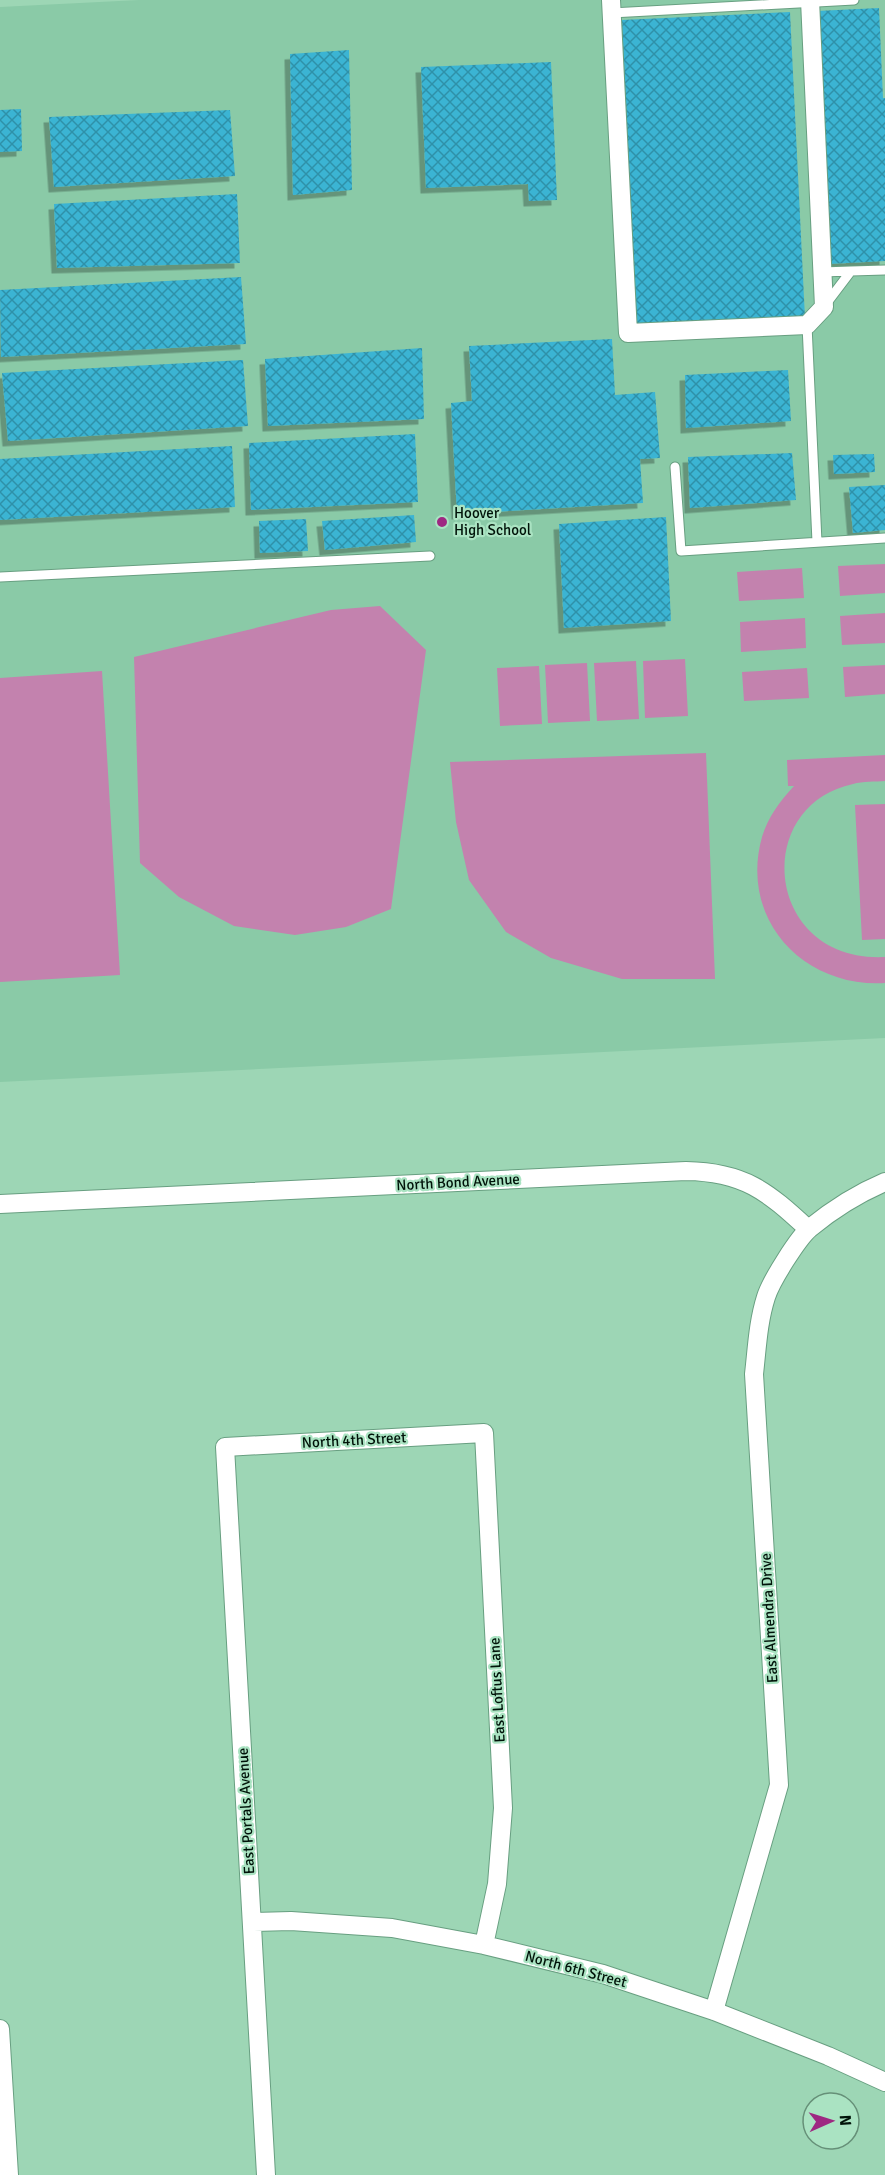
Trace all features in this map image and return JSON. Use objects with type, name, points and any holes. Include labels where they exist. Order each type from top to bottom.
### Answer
[{"type":"street","points":[[611,6],[628,333],[807,325],[824,307],[810,1]]},
{"type":"street","name":"North Bond Avenue","points":[[0,1204],[686,1171],[712,1172],[741,1179],[767,1194],[808,1229]]},
{"type":"street","points":[[808,1229],[845,1204],[885,1182]]},
{"type":"street","name":"East Almendra Drive","points":[[714,2011],[779,1785],[754,1374],[759,1327],[766,1295],[808,1229]]},
{"type":"street","name":"North 4th Street","points":[[225,1447],[484,1433]]},
{"type":"street","name":"East Loftus Lane","points":[[484,1433],[503,1808],[496,1884],[484,1945]]},
{"type":"street","name":"East Portals Avenue","points":[[225,1447],[266,2175]]},
{"type":"street","name":"North 6th Street","points":[[252,1922],[291,1921],[392,1928],[484,1945],[603,1974],[714,2011],[828,2056],[885,2082]]},
{"type":"street","points":[[0,2029],[9,2175]]},
{"type":"lane","points":[[611,6],[854,0]]},
{"type":"lane","points":[[822,272],[885,270]]},
{"type":"lane","points":[[824,307],[851,271]]},
{"type":"lane","points":[[807,325],[817,542]]},
{"type":"lane","points":[[675,467],[681,551],[885,538]]},
{"type":"lane","points":[[0,577],[430,556]]},
{"type":"shaded area","name":"Hoover High School","points":[[139,0],[885,0],[885,1038],[0,1082],[0,7]]},
{"type":"shaded area","points":[[885,564],[885,593],[840,596],[838,566]]},
{"type":"shaded area","points":[[802,568],[804,598],[739,601],[737,572]]},
{"type":"shaded area","points":[[380,606],[426,650],[391,909],[346,927],[295,935],[234,926],[179,897],[140,863],[134,657],[331,610]]},
{"type":"shaded area","points":[[885,613],[885,643],[842,645],[840,616]]},
{"type":"shaded area","points":[[805,618],[806,648],[741,652],[740,622]]},
{"type":"shaded area","points":[[685,659],[688,716],[645,718],[643,661]]},
{"type":"shaded area","points":[[636,661],[639,719],[597,721],[594,663]]},
{"type":"shaded area","points":[[587,663],[590,721],[548,723],[545,665]]},
{"type":"shaded area","points":[[885,665],[885,694],[845,697],[843,667]]},
{"type":"shaded area","points":[[539,666],[542,724],[500,726],[497,668]]},
{"type":"shaded area","points":[[807,668],[809,698],[744,701],[742,672]]},
{"type":"shaded area","points":[[102,671],[120,975],[0,982],[0,678]]},
{"type":"shaded area","points":[[706,753],[715,979],[622,979],[551,958],[506,932],[469,880],[456,822],[450,762]]},
{"type":"shaded area","points":[[885,755],[885,781],[853,784],[820,798],[798,821],[786,850],[785,881],[795,911],[815,936],[845,952],[885,957],[885,983],[855,982],[828,974],[804,961],[784,943],[769,921],[760,895],[757,867],[762,837],[771,816],[794,786],[788,786],[787,760]]},
{"type":"shaded area","points":[[885,804],[885,939],[862,940],[855,805]]},
{"type":"building","points":[[879,8],[883,98],[885,98],[885,261],[827,264],[817,11]]},
{"type":"building","points":[[790,12],[805,318],[637,327],[622,20]]},
{"type":"building","points":[[349,50],[352,190],[293,195],[290,54]]},
{"type":"building","points":[[551,62],[557,200],[529,201],[528,184],[426,188],[421,67]]},
{"type":"building","points":[[21,109],[22,151],[0,152],[0,110]]},
{"type":"building","points":[[230,110],[235,176],[54,187],[49,117]]},
{"type":"building","points":[[237,194],[240,263],[57,268],[54,204]]},
{"type":"building","points":[[241,277],[246,344],[1,357],[0,290]]},
{"type":"building","points":[[612,339],[615,395],[655,392],[660,458],[640,459],[643,503],[457,514],[451,403],[472,401],[469,346]]},
{"type":"building","points":[[422,348],[424,419],[268,426],[265,359]]},
{"type":"building","points":[[243,360],[248,426],[8,441],[2,373]]},
{"type":"building","points":[[788,370],[791,421],[686,428],[685,375]]},
{"type":"building","points":[[415,434],[418,502],[251,510],[249,443]]},
{"type":"building","points":[[232,446],[235,507],[0,520],[0,459]]},
{"type":"building","points":[[792,453],[796,500],[690,508],[688,457]]},
{"type":"building","points":[[874,454],[875,472],[834,474],[833,455]]},
{"type":"building","points":[[885,485],[885,530],[853,533],[849,487]]},
{"type":"building","points":[[414,515],[416,542],[325,550],[322,521]]},
{"type":"building","points":[[666,517],[671,621],[564,628],[559,524]]},
{"type":"building","points":[[306,519],[308,551],[260,553],[259,521]]},
{"type":"place","name":"Hoover High School","points":[[442,522]]}]
